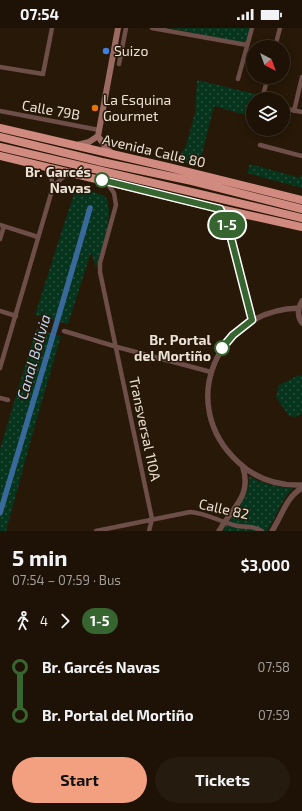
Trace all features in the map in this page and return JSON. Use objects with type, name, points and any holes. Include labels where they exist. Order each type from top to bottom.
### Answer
[{"type":"highway","name":"Avenida Calle 80","points":[[0,128],[302,200]]},
{"type":"highway","name":"Avenida Calle 80","points":[[0,137],[302,208]]},
{"type":"highway","points":[[48,140],[60,152]]},
{"type":"highway","points":[[0,146],[302,218]]},
{"type":"highway","points":[[0,156],[220,209],[302,227]]},
{"type":"main road","points":[[76,146],[89,142],[98,133],[118,28]]},
{"type":"main road","points":[[98,133],[106,148],[113,154]]},
{"type":"street","points":[[0,67],[43,74],[52,28]]},
{"type":"street","points":[[119,64],[126,28]]},
{"type":"street","points":[[152,28],[246,45]]},
{"type":"street","points":[[248,40],[252,28]]},
{"type":"street","points":[[277,40],[280,28]]},
{"type":"street","points":[[238,79],[246,49]]},
{"type":"street","points":[[294,111],[302,77]]},
{"type":"street","points":[[290,110],[302,112]]},
{"type":"street","name":"Calle 79B","points":[[0,111],[98,133]]},
{"type":"street","points":[[260,145],[302,156]]},
{"type":"street","points":[[45,167],[51,176],[53,187]]},
{"type":"street","points":[[0,368],[53,187],[60,178],[70,173]]},
{"type":"street","name":"Transversal 110A","points":[[106,181],[114,193],[116,205],[100,263],[100,272],[152,519]]},
{"type":"street","points":[[220,209],[228,226],[252,320]]},
{"type":"street","points":[[0,239],[2,225],[38,237]]},
{"type":"street","points":[[302,300],[298,314],[302,323]]},
{"type":"street","points":[[299,308],[276,310],[252,320],[239,329],[227,341],[211,372],[208,400],[214,429],[225,450],[242,467],[250,473],[267,480],[285,485],[302,487]]},
{"type":"street","points":[[0,311],[16,316]]},
{"type":"street","points":[[64,331],[211,372]]},
{"type":"street","points":[[0,398],[8,400]]},
{"type":"street","points":[[218,531],[236,507],[245,489],[246,482],[242,467]]},
{"type":"street","points":[[272,531],[289,499],[302,487]]},
{"type":"street","name":"Calle 82","points":[[96,531],[152,519],[195,513],[241,526],[255,527],[262,531]]},
{"type":"street","points":[[149,531],[152,519]]},
{"type":"green space","points":[[170,28],[250,28],[246,42],[242,43]]},
{"type":"green space","points":[[197,80],[247,92],[246,115],[214,106],[199,166],[176,161],[186,146],[195,113]]},
{"type":"green space","points":[[250,164],[300,178],[300,175],[302,175],[302,188],[247,173]]},
{"type":"green space","points":[[75,190],[94,192],[105,196],[108,203],[109,212],[104,241],[96,268],[91,252],[68,324],[35,315]]},
{"type":"green space","points":[[36,329],[61,336],[6,531],[0,531],[0,449]]},
{"type":"green space","points":[[299,375],[302,376],[302,414],[296,417],[289,416],[276,397],[279,385]]},
{"type":"green space","points":[[249,476],[270,485],[293,488],[285,498],[267,531],[223,531],[244,498],[249,484]]},
{"type":"waterway","name":"Canal Bolivia","points":[[0,513],[90,208]]},
{"type":"bus line","name":"1-5","points":[[102,180],[220,209],[228,226],[252,320],[239,329],[222,348]]},
{"type":"place","name":"Suizo","points":[[106,51]]},
{"type":"place","name":"La Esquina Gourmet","points":[[95,108]]},
{"type":"place","name":"Br. Garcés Navas","points":[[102,180]]},
{"type":"place","name":"Br. Portal del Mortiño","points":[[222,348]]}]
